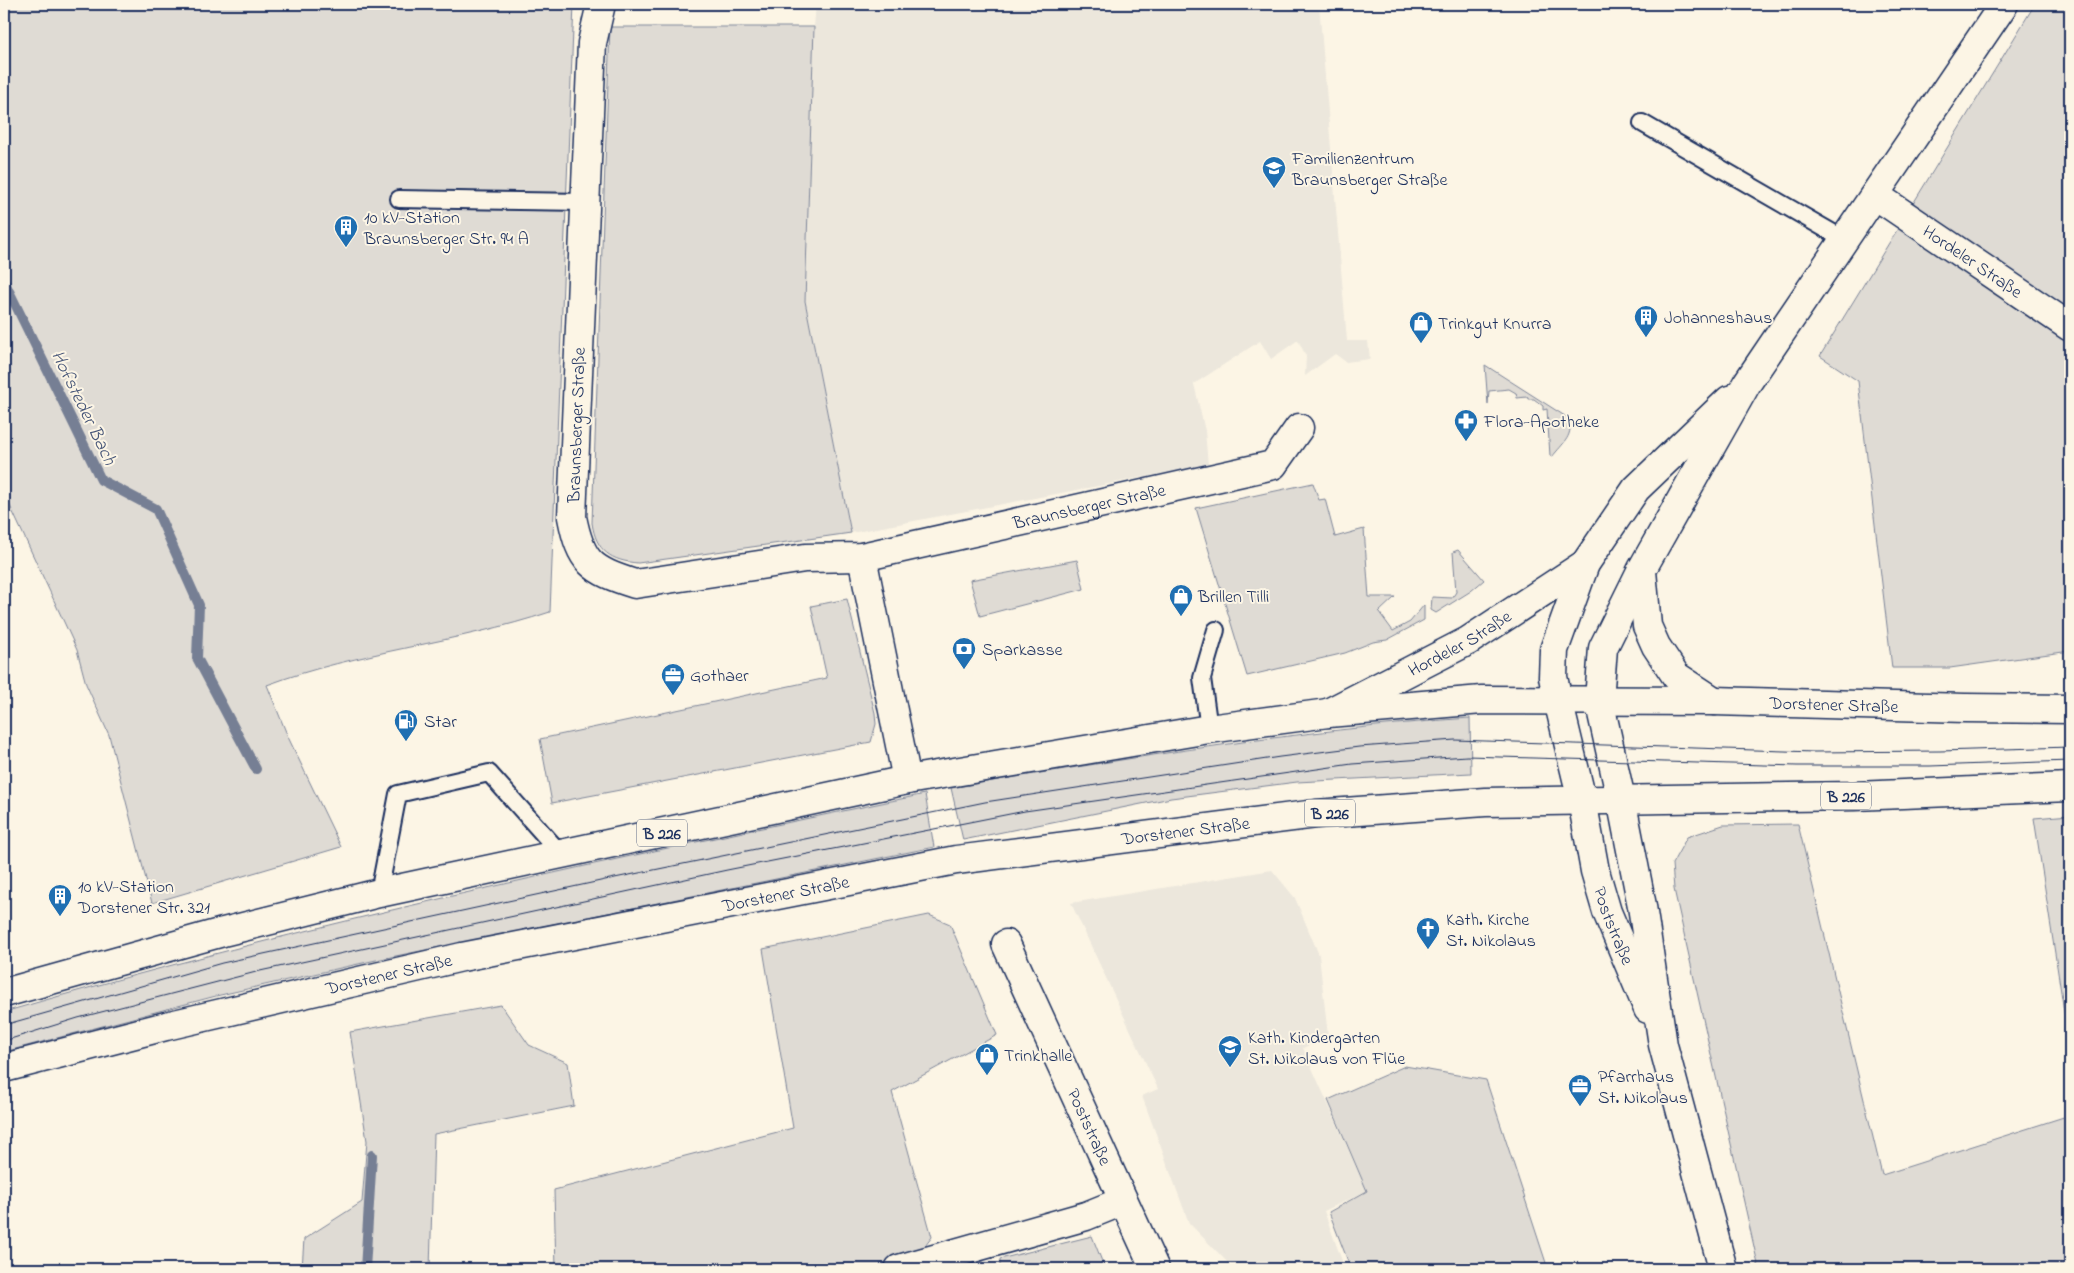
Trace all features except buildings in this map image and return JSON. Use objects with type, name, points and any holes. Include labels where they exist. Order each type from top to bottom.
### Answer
[{"type":"street","name":"Braunsberger Straße","points":[[602,4],[592,43],[572,517],[576,542],[590,565],[612,577],[635,584],[805,558],[862,557],[1273,465],[1299,428]]},
{"type":"street","name":"Hordeler Straße","points":[[1599,700],[1603,648],[1642,569],[1747,383],[2004,4]]},
{"type":"street","name":"Hordeler Straße","points":[[1875,195],[2070,327]]},
{"type":"street","name":"Hordeler Straße","points":[[1558,700],[1553,677],[1554,650],[1585,564],[1636,489],[1747,383]]},
{"type":"street","points":[[862,557],[907,780]]},
{"type":"street","name":"Hordeler Straße","points":[[1328,713],[1468,641],[1585,564]]},
{"type":"street","points":[[1642,569],[1648,626],[1656,646],[1676,676],[1714,701]]},
{"type":"street","name":"Dorstener Straße","points":[[4,993],[223,932],[379,893],[907,780],[1209,729],[1328,713],[1482,700],[1714,701],[2070,709]]},
{"type":"street","points":[[1558,700],[1582,800]]},
{"type":"street","points":[[1599,700],[1621,799]]},
{"type":"street","name":"Dorstener Straße","points":[[4,1068],[166,1026],[462,957],[956,860],[1316,814],[1485,802],[1855,796],[2070,787]]},
{"type":"street","name":"Poststraße","points":[[1621,799],[1642,906],[1663,1045],[1722,1269]]},
{"type":"street","name":"Poststraße","points":[[1582,800],[1595,871],[1607,912],[1663,1045]]},
{"type":"street","name":"Poststraße","points":[[1006,944],[1154,1269]]},
{"type":"street","points":[[899,1269],[1086,1216],[1123,1201]]},
{"type":"lane","points":[[1642,123],[1844,240]]},
{"type":"lane","points":[[399,199],[585,202]]},
{"type":"lane","points":[[1209,729],[1202,678],[1216,630]]},
{"type":"lane","points":[[379,893],[398,794],[489,773],[561,854]]},
{"type":"shaded area","points":[[4,4],[574,4],[550,612],[480,632],[372,655],[302,673],[267,685],[288,737],[341,847],[152,903],[109,735],[86,684],[77,650],[4,493]]},
{"type":"shaded area","points":[[816,4],[1319,4],[1347,341],[1368,341],[1370,359],[1346,362],[1335,354],[1305,376],[1306,356],[1298,340],[1271,359],[1260,341],[1194,384],[1205,431],[1208,465],[851,533],[805,301]]},
{"type":"shaded area","points":[[2035,4],[2070,4],[2070,651],[1950,668],[1892,668],[1858,381],[1820,356]]},
{"type":"shaded area","points":[[610,27],[814,27],[805,301],[851,533],[638,563],[613,557],[606,553],[597,541],[592,523]]},
{"type":"shaded area","points":[[1485,365],[1568,418],[1570,429],[1567,439],[1552,457],[1550,456],[1547,409],[1543,410],[1543,406],[1534,399],[1528,399],[1527,397],[1517,398],[1516,393],[1509,389],[1489,391],[1488,405]]},
{"type":"shaded area","points":[[1313,483],[1319,500],[1325,499],[1335,537],[1364,529],[1369,597],[1395,597],[1379,612],[1393,631],[1410,622],[1424,605],[1424,620],[1387,640],[1373,642],[1345,653],[1247,676],[1196,508]]},
{"type":"shaded area","points":[[1458,550],[1484,580],[1471,591],[1436,613],[1431,610],[1432,597],[1452,598],[1456,592],[1453,552]]},
{"type":"shaded area","points":[[1077,560],[1084,589],[980,616],[970,580]]},
{"type":"shaded area","points":[[847,599],[875,713],[876,724],[871,742],[552,803],[540,739],[827,678],[811,606]]},
{"type":"shaded area","points":[[1470,718],[1471,773],[1297,782],[1171,798],[963,840],[951,788],[1145,756],[1275,738],[1405,723]]},
{"type":"shaded area","points":[[925,794],[934,847],[376,960],[216,996],[4,1052],[4,1012],[118,980],[232,949],[462,894]]},
{"type":"shaded area","points":[[2070,815],[2070,1050],[2034,818]]},
{"type":"shaded area","points":[[1798,824],[1882,1175],[2070,1115],[2070,1269],[1759,1269],[1674,889],[1672,864],[1687,837],[1723,825]]},
{"type":"shaded area","name":"Kath. Kindergarten St. Nikolaus von Flüe","points":[[1272,870],[1295,898],[1319,955],[1328,1036],[1303,1048],[1367,1191],[1324,1211],[1345,1269],[1234,1269],[1189,1223],[1142,1096],[1158,1089],[1071,903]]},
{"type":"shaded area","points":[[929,915],[950,924],[997,1035],[892,1092],[932,1237],[907,1269],[556,1269],[554,1190],[793,1128],[763,949]]},
{"type":"shaded area","points":[[501,1005],[529,1045],[568,1063],[574,1106],[434,1134],[430,1269],[302,1269],[304,1239],[362,1202],[367,1141],[350,1032]]},
{"type":"shaded area","points":[[1405,1066],[1486,1080],[1548,1269],[1351,1269],[1329,1212],[1367,1191],[1328,1100]]},
{"type":"shaded area","points":[[1092,1236],[1105,1269],[1000,1269],[1000,1259]]},
{"type":"waterway","name":"Hofsteder Bach","points":[[4,281],[101,480],[156,509],[199,605],[197,658],[256,769]]},
{"type":"waterway","name":"Hofsteder Bach","points":[[365,1269],[372,1155]]},
{"type":"tram line","points":[[4,1025],[222,963],[605,880],[985,802],[1280,757],[1359,747],[1455,740],[1814,752],[2070,747]]},
{"type":"tram line","points":[[4,1041],[78,1018],[260,971],[727,870],[1025,811],[1352,764],[1467,756],[1797,766],[1930,766],[2070,761]]},
{"type":"place","name":"Familienzentrum Braunsberger Straße","points":[[1274,189]]},
{"type":"place","name":"10 kV-Station Braunsberger Str. 94 A","points":[[346,248]]},
{"type":"place","name":"Johanneshaus","points":[[1646,338]]},
{"type":"place","name":"Trinkgut Knurra","points":[[1421,344]]},
{"type":"place","name":"Flora-Apotheke","points":[[1466,442]]},
{"type":"place","name":"Brillen Tilli","points":[[1181,617]]},
{"type":"place","name":"Sparkasse","points":[[964,670]]},
{"type":"place","name":"Gothaer","points":[[673,696]]},
{"type":"place","name":"Star","points":[[406,742]]},
{"type":"place","name":"10 kV-Station Dorstener Str. 321","points":[[60,917]]},
{"type":"place","name":"Kath. Kirche St. Nikolaus","points":[[1428,950]]},
{"type":"place","name":"Kath. Kindergarten St. Nikolaus von Flüe","points":[[1230,1068]]},
{"type":"place","name":"Trinkhalle","points":[[987,1076]]},
{"type":"place","name":"Pfarrhaus St. Nikolaus","points":[[1580,1107]]}]
